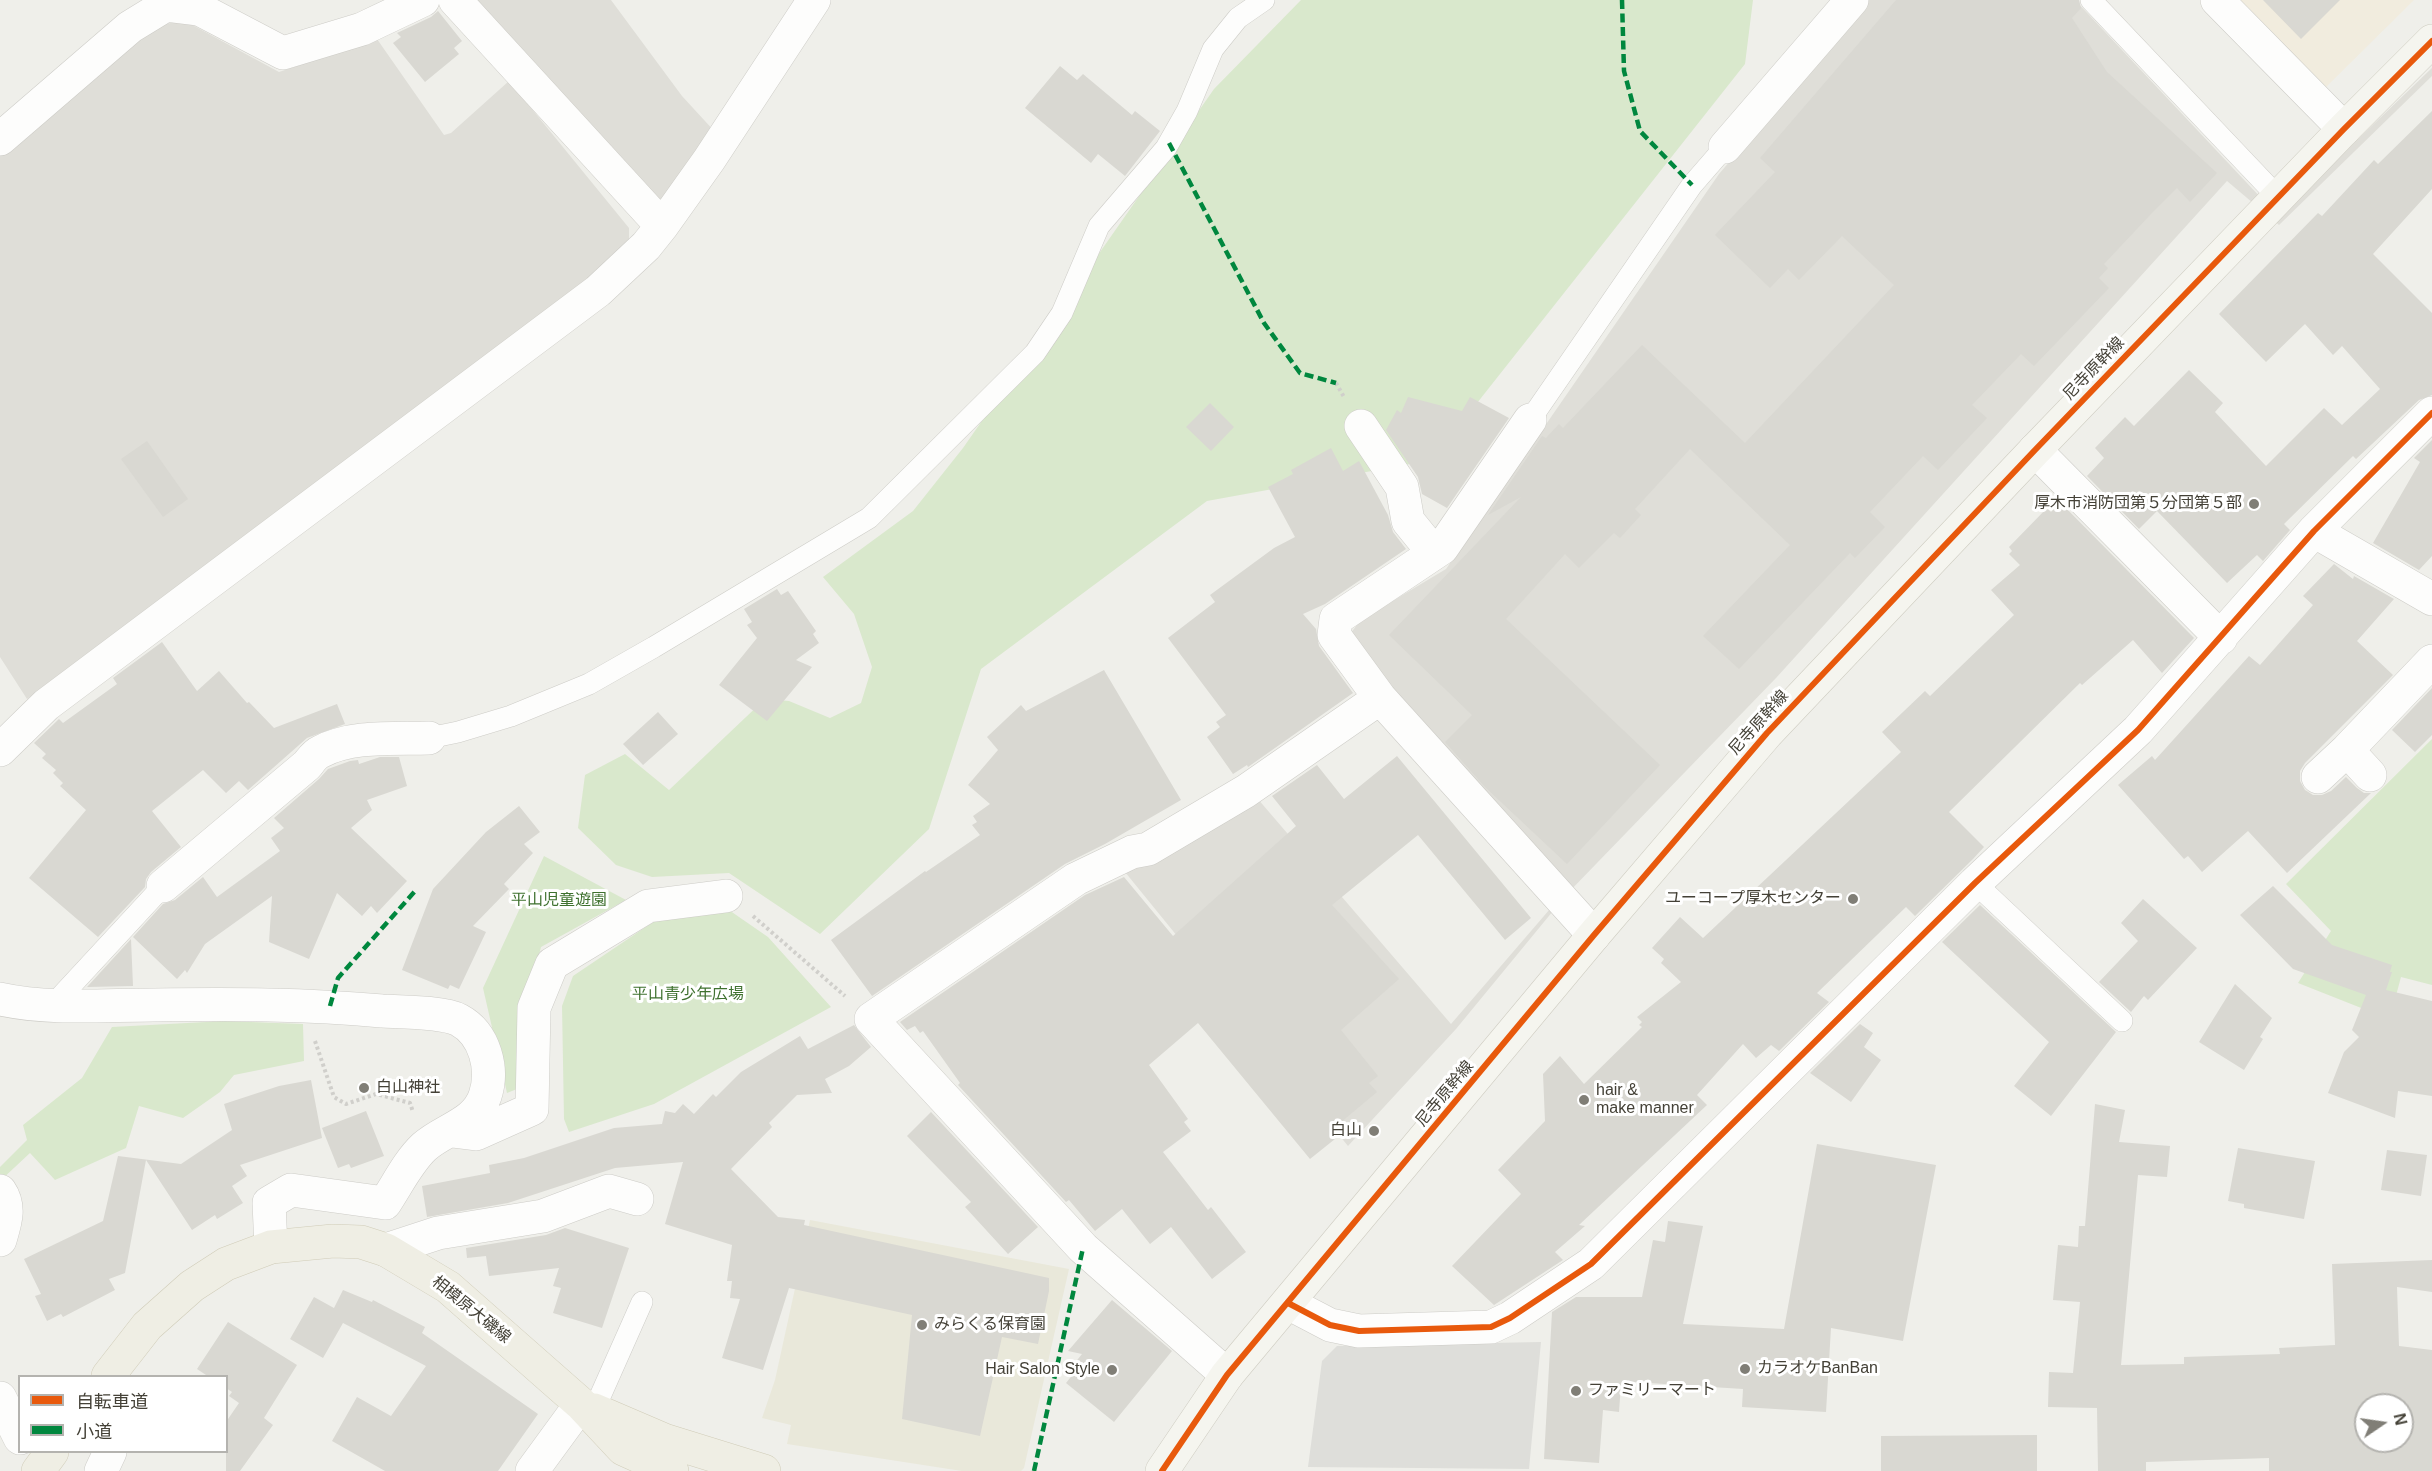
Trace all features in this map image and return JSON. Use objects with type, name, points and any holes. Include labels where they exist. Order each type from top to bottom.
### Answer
[{"type":"main road","name":"相模原大磯線","points":[[110,1375],[147,1326],[192,1286],[226,1264],[271,1247],[333,1241],[361,1242],[386,1250],[448,1287],[588,1407],[623,1449],[672,1471]]},
{"type":"main road","name":"相模原大磯線","points":[[588,1407],[664,1440],[764,1471]]},
{"type":"street","points":[[0,139],[130,27],[166,4],[199,9],[283,52],[362,29],[423,0]]},
{"type":"street","points":[[455,0],[662,226]]},
{"type":"street","points":[[0,750],[46,705],[598,291],[646,246],[662,226],[709,160],[814,0]]},
{"type":"street","points":[[1725,147],[1852,0]]},
{"type":"street","points":[[2217,0],[2344,129]]},
{"type":"street","name":"尼寺原幹線","points":[[1162,1471],[1227,1375],[1594,935],[1767,733],[2035,450],[2344,129],[2432,41]]},
{"type":"street","points":[[1288,1303],[1330,1325],[1359,1331],[1491,1327],[1510,1318],[1591,1264],[1975,883],[2138,730],[2314,531],[2432,413]]},
{"type":"street","points":[[1530,420],[1442,548],[1336,619],[1334,635],[1380,698],[1594,935]]},
{"type":"street","points":[[1361,426],[1402,487],[1408,521],[1434,554]]},
{"type":"street","points":[[2035,450],[2221,638]]},
{"type":"street","points":[[2314,531],[2432,599]]},
{"type":"street","points":[[2318,777],[2432,661]]},
{"type":"street","points":[[1227,1375],[1083,1248],[871,1019],[1076,879],[1132,852],[1148,849],[1246,791],[1380,698]]},
{"type":"street","points":[[163,886],[307,765],[318,752],[339,745],[368,740],[429,738]]},
{"type":"street","points":[[2347,750],[2370,775]]},
{"type":"street","points":[[438,1138],[476,1134],[532,1109],[534,1008],[552,964],[648,906],[726,896]]},
{"type":"street","points":[[2,1007],[250,1004],[330,1006],[458,1019],[474,1031],[485,1050],[489,1070],[486,1095],[478,1111],[438,1138],[414,1158],[385,1203],[291,1190],[269,1203],[271,1247]]},
{"type":"street","points":[[386,1250],[438,1233],[543,1216],[616,1185]]},
{"type":"street","points":[[0,1191],[7,1215],[0,1240]]},
{"type":"street","points":[[0,1398],[18,1434]]},
{"type":"street","points":[[532,1471],[588,1407]]},
{"type":"street","points":[[101,1471],[110,1453]]},
{"type":"lane","points":[[429,738],[511,716],[590,684],[869,518],[1035,353],[1062,313],[1099,226],[1166,148],[1187,111],[1213,49],[1238,18],[1264,0]]},
{"type":"lane","points":[[2091,0],[2278,198]]},
{"type":"lane","points":[[1530,420],[1692,185],[1725,147]]},
{"type":"lane","points":[[1975,883],[2122,1021]]},
{"type":"lane","points":[[52,1006],[163,886]]},
{"type":"lane","points":[[588,1407],[642,1302]]},
{"type":"path","points":[[726,896],[871,1019]]},
{"type":"path","points":[[304,1006],[334,1097],[346,1104],[376,1095],[410,1103],[438,1138]]},
{"type":"shaded area","points":[[475,0],[611,0],[682,96],[716,133],[674,192],[655,205]]},
{"type":"shaded area","points":[[1868,0],[2075,0],[2278,216],[2432,68],[2432,76],[2279,225],[2227,181],[1776,678],[1567,894],[1456,1029],[1348,1146],[1125,872],[1257,798],[1451,1024],[1562,895],[1349,635],[1361,620],[1446,569],[1719,174]]},
{"type":"shaded area","points":[[2238,0],[2414,0],[2323,90]]},
{"type":"shaded area","points":[[185,21],[279,72],[377,39],[444,135],[451,133],[509,81],[629,228],[629,252],[27,699],[0,657],[0,156],[157,25]]},
{"type":"shaded area","name":"みらくる保育園","points":[[810,1220],[1069,1269],[1024,1468],[1021,1471],[962,1471],[787,1444],[791,1425],[762,1418],[775,1380]]},
{"type":"shaded area","points":[[1541,1342],[1529,1469],[1308,1467],[1322,1361],[1337,1346]]},
{"type":"green space","points":[[1301,0],[1753,0],[1745,64],[1432,460],[1207,501],[981,669],[929,829],[820,934],[729,873],[652,877],[616,865],[578,828],[585,775],[625,754],[669,790],[765,699],[789,701],[830,718],[861,703],[872,667],[854,614],[823,577],[913,511],[963,448],[1214,89]]},
{"type":"green space","points":[[2432,739],[2432,985],[2401,977],[2394,1003],[2384,1017],[2298,983],[2331,931],[2286,884]]},
{"type":"green space","name":"平山児童遊園","points":[[544,856],[626,900],[541,947],[526,1006],[527,1085],[507,1093],[483,988]]},
{"type":"green space","name":"平山青少年広場","points":[[726,908],[768,937],[831,1007],[654,1104],[569,1132],[564,1119],[562,1006],[573,976],[662,916]]},
{"type":"green space","points":[[225,1021],[303,1024],[304,1061],[234,1075],[220,1092],[183,1118],[139,1106],[126,1148],[55,1180],[30,1153],[0,1181],[0,1167],[27,1140],[23,1125],[82,1078],[112,1027]]},
{"type":"building","points":[[1896,0],[2079,0],[2081,8],[2072,18],[2107,72],[2217,173],[2190,202],[2177,188],[2151,214],[2104,264],[2108,268],[2099,278],[2109,288],[2034,366],[2021,354],[1972,405],[1987,418],[1938,470],[1923,456],[1870,512],[1885,527],[1855,558],[1850,553],[1739,669],[1703,636],[1790,545],[1690,449],[1635,509],[1641,515],[1620,538],[1614,533],[1579,568],[1565,554],[1506,619],[1660,765],[1567,864],[1485,787],[1445,742],[1472,715],[1389,635],[1521,497],[1488,515],[1542,436],[1546,438],[1559,424],[1563,428],[1642,345],[1745,443],[1894,285],[1842,236],[1799,280],[1788,269],[1770,288],[1715,235],[1775,172],[1760,158]]},
{"type":"building","points":[[2263,0],[2340,0],[2301,39]]},
{"type":"building","points":[[438,11],[462,41],[454,48],[459,54],[425,82],[393,43],[401,37],[397,33],[431,17]]},
{"type":"building","points":[[1060,66],[1077,80],[1083,74],[1132,115],[1135,111],[1160,131],[1125,176],[1098,154],[1091,163],[1025,108]]},
{"type":"building","points":[[2432,111],[2432,189],[2373,254],[2432,313],[2432,395],[2419,400],[2356,459],[2353,456],[2284,524],[2290,530],[2263,561],[2257,555],[2227,583],[2157,511],[2139,529],[2087,476],[2104,458],[2095,448],[2125,417],[2134,426],[2189,370],[2223,403],[2215,412],[2266,466],[2324,408],[2342,425],[2380,389],[2342,346],[2333,355],[2305,324],[2266,362],[2219,314],[2318,213],[2322,216],[2374,160],[2378,164]]},
{"type":"building","points":[[1408,397],[1462,411],[1470,397],[1509,418],[1447,508],[1422,494],[1418,477],[1386,430],[1397,410],[1401,413]]},
{"type":"building","points":[[1210,403],[1234,427],[1211,451],[1186,427]]},
{"type":"building","points":[[2432,440],[2432,556],[2419,570],[2373,543],[2420,462],[2414,458]]},
{"type":"building","points":[[147,441],[188,499],[163,517],[121,459]]},
{"type":"building","points":[[1331,448],[1343,471],[1359,461],[1388,515],[1393,532],[1406,549],[1325,604],[1303,614],[1316,629],[1319,646],[1353,693],[1248,767],[1247,765],[1233,774],[1207,737],[1220,727],[1216,722],[1226,715],[1168,638],[1215,602],[1210,595],[1274,548],[1295,537],[1268,487],[1293,474],[1291,470]]},
{"type":"building","points":[[2060,502],[2194,638],[2162,673],[2133,640],[2082,685],[2080,683],[1949,812],[1984,847],[1973,859],[1915,916],[1906,907],[1817,993],[1829,1002],[1779,1051],[1771,1045],[1756,1058],[1743,1044],[1697,1095],[1707,1105],[1579,1225],[1585,1226],[1555,1252],[1563,1260],[1494,1305],[1452,1266],[1521,1194],[1498,1170],[1545,1121],[1543,1074],[1560,1056],[1584,1084],[1642,1027],[1639,1025],[1642,1022],[1637,1017],[1681,982],[1661,963],[1664,959],[1652,948],[1680,917],[1703,938],[1901,752],[1882,732],[1925,691],[1930,696],[2014,615],[1991,590],[2020,565],[2009,554],[2012,551],[2009,547],[2047,508],[2051,512]]},
{"type":"building","points":[[2334,564],[2353,579],[2354,576],[2394,599],[2357,641],[2393,675],[2305,763],[2300,771],[2300,781],[2305,790],[2313,795],[2322,795],[2331,791],[2346,777],[2364,793],[2371,793],[2287,873],[2248,831],[2202,872],[2188,856],[2184,859],[2118,785],[2152,756],[2155,760],[2249,656],[2260,665],[2313,605],[2303,596]]},
{"type":"building","points":[[777,589],[781,595],[788,591],[816,631],[813,634],[819,643],[796,660],[812,667],[767,721],[719,685],[757,638],[747,625],[752,622],[744,609]]},
{"type":"building","points":[[162,642],[197,691],[219,671],[247,703],[249,702],[274,728],[337,704],[345,724],[307,738],[248,790],[239,781],[226,793],[203,770],[152,811],[181,847],[151,872],[146,879],[145,887],[98,937],[29,878],[86,810],[60,786],[63,783],[53,773],[56,770],[42,758],[46,754],[34,743],[59,719],[63,723],[117,684],[113,678]]},
{"type":"building","points":[[1104,670],[1181,800],[1105,844],[1065,864],[872,996],[831,940],[925,871],[980,835],[972,825],[977,822],[973,816],[990,804],[968,785],[998,750],[987,737],[1021,705],[1026,711]]},
{"type":"building","points":[[2432,688],[2432,735],[2415,752],[2392,730]]},
{"type":"building","points":[[658,712],[678,734],[643,765],[623,744]]},
{"type":"building","points":[[1397,756],[1531,918],[1505,940],[1418,835],[1332,905],[1399,979],[1341,1030],[1378,1076],[1369,1083],[1377,1092],[1334,1128],[1340,1135],[1310,1159],[1198,1023],[1149,1065],[1188,1119],[1184,1122],[1191,1131],[1163,1152],[1208,1210],[1211,1207],[1246,1252],[1212,1279],[1171,1227],[1150,1244],[1122,1209],[1095,1231],[1069,1200],[1066,1202],[958,1085],[960,1083],[923,1031],[920,1033],[915,1026],[907,1030],[900,1022],[1085,895],[1124,877],[1173,936],[1296,826],[1272,796],[1317,765],[1344,799]]},
{"type":"building","points":[[380,757],[399,757],[407,786],[367,800],[372,810],[351,828],[407,881],[377,913],[371,906],[362,916],[337,893],[309,959],[269,942],[272,896],[205,944],[187,973],[185,970],[177,979],[133,937],[163,904],[175,900],[203,877],[217,897],[280,851],[271,838],[284,828],[274,818],[328,769],[350,761],[358,760],[359,764]]},
{"type":"building","points":[[519,806],[540,832],[524,844],[533,853],[504,884],[509,889],[473,926],[486,932],[459,989],[450,985],[448,989],[402,970],[433,889],[486,832]]},
{"type":"building","points":[[2273,886],[2332,945],[2392,965],[2386,990],[2432,1001],[2432,1096],[2398,1091],[2395,1118],[2328,1093],[2344,1052],[2359,1037],[2352,1030],[2366,995],[2293,969],[2240,915]]},
{"type":"building","points":[[2143,899],[2197,948],[2148,1000],[2144,996],[2131,1012],[2099,982],[2138,941],[2121,923]]},
{"type":"building","points":[[1980,905],[2116,1032],[2051,1116],[2014,1086],[2049,1042],[1942,942]]},
{"type":"building","points":[[131,939],[133,986],[87,987]]},
{"type":"building","points":[[2235,984],[2272,1018],[2260,1037],[2263,1039],[2244,1070],[2199,1042]]},
{"type":"building","points":[[1860,1024],[1873,1033],[1864,1047],[1881,1060],[1851,1102],[1810,1073]]},
{"type":"building","points":[[854,1025],[871,1047],[849,1066],[825,1079],[832,1093],[797,1095],[769,1123],[772,1127],[731,1169],[778,1217],[805,1220],[804,1225],[1049,1278],[1049,1291],[1038,1344],[1002,1337],[980,1436],[902,1419],[912,1315],[789,1288],[763,1370],[722,1358],[740,1299],[730,1298],[732,1281],[727,1281],[732,1245],[665,1224],[683,1162],[615,1168],[508,1203],[427,1217],[422,1186],[490,1173],[489,1165],[524,1158],[614,1128],[662,1124],[665,1111],[675,1113],[683,1104],[694,1114],[713,1094],[716,1097],[741,1072],[800,1036],[808,1049]]},
{"type":"building","points":[[311,1080],[322,1138],[240,1165],[247,1176],[232,1186],[243,1203],[217,1219],[215,1215],[192,1230],[146,1160],[125,1273],[109,1279],[115,1290],[63,1317],[61,1314],[47,1321],[35,1296],[41,1294],[24,1259],[103,1221],[118,1156],[181,1164],[232,1130],[224,1104],[279,1086]]},
{"type":"building","points":[[2095,1104],[2125,1110],[2119,1142],[2170,1146],[2167,1177],[2138,1175],[2121,1365],[2184,1364],[2184,1357],[2280,1354],[2279,1348],[2335,1345],[2332,1264],[2432,1260],[2432,1292],[2397,1287],[2399,1346],[2432,1350],[2432,1471],[2269,1471],[2269,1458],[2146,1462],[2146,1471],[2098,1471],[2097,1408],[2048,1407],[2049,1372],[2073,1373],[2080,1302],[2053,1300],[2058,1245],[2078,1247],[2079,1226],[2085,1226]]},
{"type":"building","name":"白山神社","points":[[366,1111],[384,1156],[351,1168],[349,1164],[338,1168],[322,1128]]},
{"type":"building","points":[[931,1112],[1038,1227],[1008,1254],[965,1207],[971,1202],[907,1136]]},
{"type":"building","points":[[1817,1144],[1936,1165],[1903,1341],[1831,1328],[1826,1412],[1742,1407],[1743,1389],[1633,1382],[1632,1385],[1621,1384],[1619,1412],[1603,1410],[1599,1463],[1544,1459],[1552,1312],[1576,1297],[1642,1297],[1653,1240],[1665,1242],[1668,1221],[1703,1226],[1683,1324],[1784,1329]]},
{"type":"building","points":[[2238,1148],[2315,1161],[2304,1219],[2244,1208],[2244,1204],[2228,1201]]},
{"type":"building","points":[[2387,1150],[2427,1155],[2421,1196],[2381,1190]]},
{"type":"building","points":[[565,1228],[629,1248],[602,1328],[553,1313],[561,1288],[553,1286],[559,1268],[489,1276],[486,1256],[467,1258],[466,1248],[546,1235]]},
{"type":"building","points":[[343,1290],[372,1302],[373,1300],[425,1327],[422,1333],[538,1414],[498,1471],[385,1471],[332,1441],[357,1397],[391,1416],[426,1366],[343,1323],[323,1358],[290,1339],[314,1297],[334,1308]]},
{"type":"building","name":"Hair Salon Style","points":[[1112,1300],[1172,1351],[1114,1422],[1066,1383],[1074,1373],[1070,1369],[1082,1354],[1068,1351]]},
{"type":"building","points":[[228,1322],[297,1365],[264,1418],[273,1425],[240,1471],[226,1471],[228,1419],[239,1403],[229,1396],[232,1392],[228,1389],[228,1375],[206,1375],[197,1369]]},
{"type":"building","points":[[2037,1435],[2037,1471],[1881,1471],[1881,1436]]},
{"type":"marked path","points":[[1622,0],[1624,71],[1640,131],[1692,185]]},
{"type":"marked path","points":[[1169,143],[1264,323],[1300,373],[1336,383]]},
{"type":"marked path","points":[[330,1006],[338,978],[416,890]]},
{"type":"marked path","points":[[1034,1471],[1083,1248]]},
{"type":"cycle path","points":[[1162,1471],[1227,1375],[1594,935],[1767,733],[2035,450],[2344,129],[2432,41]]},
{"type":"cycle path","points":[[1288,1303],[1330,1325],[1359,1331],[1491,1327],[1510,1318],[1591,1264],[1975,883],[2138,730],[2314,531],[2432,413]]},
{"type":"place","name":"厚木市消防団第５分団第５部","points":[[2254,504]]},
{"type":"place","name":"ユーコープ厚木センター","points":[[1853,899]]},
{"type":"place","name":"白山神社","points":[[364,1088]]},
{"type":"place","name":"hair & make manner","points":[[1584,1100]]},
{"type":"place","name":"白山","points":[[1374,1131]]},
{"type":"place","name":"みらくる保育園","points":[[922,1325]]},
{"type":"place","name":"カラオケBanBan","points":[[1745,1369]]},
{"type":"place","name":"Hair Salon Style","points":[[1112,1370]]},
{"type":"place","name":"ファミリーマート","points":[[1576,1391]]}]
